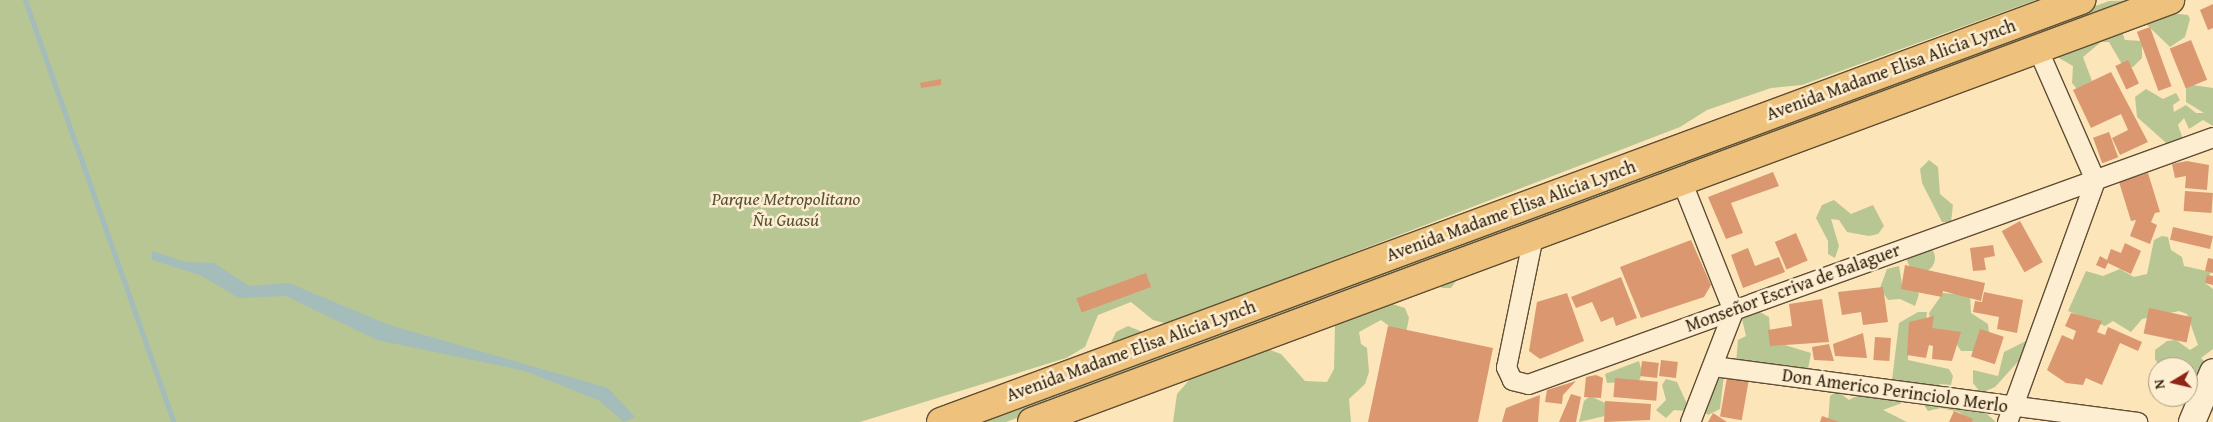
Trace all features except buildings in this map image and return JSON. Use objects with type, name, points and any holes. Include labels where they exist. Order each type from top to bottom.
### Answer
[{"type":"highway","name":"Avenida Madame Elisa Alicia Lynch","points":[[941,422],[2081,0]]},
{"type":"highway","name":"Avenida Madame Elisa Alicia Lynch","points":[[1032,422],[2170,0]]},
{"type":"main road","points":[[2192,422],[2213,372]]},
{"type":"street","points":[[2010,414],[2095,180],[2037,48]]},
{"type":"street","name":"Monseñor Escriva de Balaguer","points":[[1533,236],[1506,367],[1512,380],[1528,384],[2213,137]]},
{"type":"street","points":[[1681,180],[1733,311],[1690,422]]},
{"type":"street","name":"Don Americo Perinciolo Merlo","points":[[1713,366],[2010,414],[2137,422]]},
{"type":"green space","name":"Parque Metropolitano Ñu Guasú","points":[[0,0],[2036,0],[1802,85],[1771,88],[1707,110],[1680,127],[1168,324],[1153,320],[1131,302],[1098,315],[1085,347],[1066,358],[860,422],[0,422]]},
{"type":"green space","points":[[2139,0],[2122,32],[2125,40],[2142,41],[2142,58],[2133,67],[2123,66],[2109,42],[2101,42],[2083,57],[2092,81],[2077,89],[2072,83],[2073,66],[2052,54],[1459,277],[1451,288],[1442,288],[1432,279],[1051,405],[1048,396],[2109,1]]},
{"type":"green space","points":[[2169,13],[2188,15],[2190,19],[2185,37],[2170,47],[2141,19]]},
{"type":"green space","points":[[2186,84],[2213,88],[2213,126],[2203,120],[2189,129],[2184,118],[2178,125],[2184,142],[2173,149],[2137,117],[2135,97],[2146,89],[2163,99],[2176,93],[2180,100],[2173,105],[2174,112],[2186,105],[2196,113],[2204,113],[2186,102]]},
{"type":"green space","points":[[1929,160],[1938,167],[1940,194],[1953,205],[1951,222],[1942,222],[1922,183],[1920,169]]},
{"type":"green space","points":[[1834,200],[1851,214],[1873,205],[1884,226],[1878,234],[1869,236],[1847,232],[1839,220],[1831,219],[1839,246],[1835,258],[1828,254],[1828,241],[1816,218],[1822,205]]},
{"type":"green space","points":[[2162,236],[2168,237],[2171,250],[2182,257],[2184,266],[2211,272],[2205,283],[2213,289],[2213,349],[2201,358],[2213,370],[2213,412],[2198,385],[2198,357],[2155,357],[2155,350],[2167,341],[2176,340],[2190,350],[2198,345],[2187,314],[2179,311],[2142,319],[2131,332],[2113,321],[2105,326],[2068,311],[2086,271],[2103,276],[2120,269],[2134,277],[2147,274],[2154,240]]},
{"type":"green space","points":[[1921,244],[1931,248],[1935,258],[1931,268],[1921,272],[1911,268],[1907,258],[1911,248]]},
{"type":"green space","points":[[1899,266],[1902,284],[1914,287],[1919,294],[1915,306],[1900,299],[1888,300],[1880,288],[1887,269]]},
{"type":"green space","points":[[1943,293],[1970,295],[1971,313],[1988,324],[1989,333],[1974,351],[1961,351],[1954,340],[1941,338],[1931,328],[1929,313]]},
{"type":"green space","points":[[1389,303],[1405,308],[1409,318],[1405,338],[1381,320],[1359,332],[1361,344],[1367,348],[1369,372],[1365,384],[1349,399],[1351,422],[1173,422],[1177,394],[1198,370],[1262,347],[1281,354],[1305,381],[1327,382],[1334,369],[1335,323]]},
{"type":"green space","points":[[1758,311],[1769,317],[1771,341],[1811,353],[1808,369],[1760,382],[1736,363],[1738,340],[1746,336],[1742,319]]},
{"type":"green space","points":[[1918,312],[1927,312],[1926,321],[1909,337],[1908,360],[1949,369],[1953,376],[1951,385],[1939,384],[1939,389],[1892,380],[1899,323]]},
{"type":"green space","points":[[1128,326],[1145,333],[1109,347],[1116,332]]},
{"type":"green space","points":[[2026,341],[2025,354],[1995,387],[1981,393],[1973,383],[1973,370],[1998,376],[2004,352]]},
{"type":"green space","points":[[1639,361],[1642,373],[1639,381],[1607,383],[1605,374]]},
{"type":"green space","points":[[1707,370],[1724,375],[1720,409],[1708,415],[1701,409]]},
{"type":"green space","points":[[1666,379],[1677,382],[1687,404],[1685,411],[1674,410],[1666,418],[1656,410],[1666,400],[1662,385]]},
{"type":"green space","points":[[1837,391],[1849,400],[1864,392],[1898,400],[1902,403],[1883,410],[1907,422],[1828,422],[1830,396]]},
{"type":"green space","points":[[1047,396],[1051,405],[1006,422],[978,422]]},
{"type":"green space","points":[[1590,396],[1605,403],[1605,416],[1579,422],[1584,401]]},
{"type":"green space","points":[[1922,402],[1981,409],[1996,422],[1972,422],[1959,412],[1941,408],[1928,411]]},
{"type":"water","points":[[152,251],[185,262],[214,263],[249,286],[289,283],[389,325],[608,388],[635,417],[624,422],[598,400],[525,371],[377,340],[286,296],[239,298],[200,275],[152,260]]},
{"type":"waterway","points":[[25,0],[174,422]]}]
